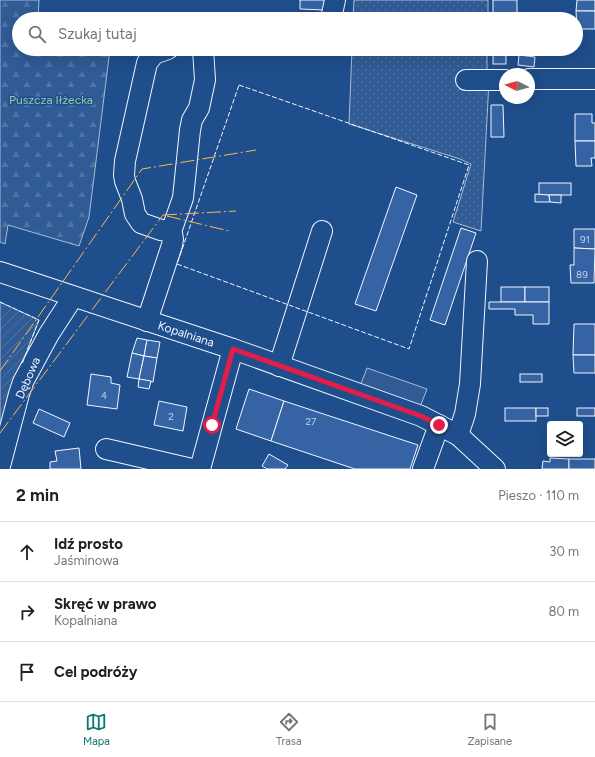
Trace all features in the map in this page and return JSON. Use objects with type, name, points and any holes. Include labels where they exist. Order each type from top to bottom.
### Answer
[{"type":"street","points":[[332,12],[335,0]]},
{"type":"street","points":[[152,56],[147,63],[125,161],[124,175],[135,214],[141,223],[161,230],[169,231],[173,226],[183,198],[190,130],[192,120],[199,108],[206,80],[204,56]]},
{"type":"street","points":[[535,80],[595,79]]},
{"type":"street","points":[[466,80],[499,80]]},
{"type":"street","points":[[147,321],[172,245],[173,239],[171,228]]},
{"type":"street","points":[[279,366],[322,231]]},
{"type":"street","points":[[458,435],[465,414],[470,384],[477,261]]},
{"type":"street","name":"Kopalniana","points":[[0,272],[233,349],[421,416],[458,435],[495,469]]},
{"type":"street","name":"Dębowa","points":[[0,466],[23,382],[49,334],[73,296]]},
{"type":"street","points":[[200,469],[233,349]]},
{"type":"street","points":[[423,469],[439,425]]},
{"type":"street","points":[[106,449],[192,469]]},
{"type":"green space","name":"Puszcza Iłżecka","points":[[0,0],[39,0],[38,12],[12,12],[12,56],[109,56],[89,217],[79,246],[8,225],[5,244],[0,242]]},
{"type":"green space","points":[[354,0],[488,0],[488,12],[353,12]]},
{"type":"green space","points":[[352,56],[487,56],[487,78],[489,81],[481,231],[453,222],[471,164],[460,159],[349,124]]},
{"type":"green space","points":[[0,302],[39,320],[14,384],[0,439]]},
{"type":"shaded area","points":[[367,368],[427,389],[418,412],[358,391]]},
{"type":"building","points":[[300,0],[327,0],[326,10],[300,9]]},
{"type":"building","points":[[493,0],[517,0],[517,12],[493,12]]},
{"type":"building","points":[[577,0],[595,0],[595,11],[576,11]]},
{"type":"building","points":[[595,11],[595,29],[583,29],[583,12],[576,12]]},
{"type":"building","points":[[493,56],[506,56],[506,64],[493,64]]},
{"type":"building","points":[[519,56],[535,57],[534,67],[518,65]]},
{"type":"building","points":[[491,105],[503,105],[504,137],[491,137]]},
{"type":"building","points":[[575,114],[592,114],[592,123],[595,123],[595,141],[575,141]]},
{"type":"building","points":[[575,141],[595,141],[595,158],[591,158],[592,166],[576,166]]},
{"type":"building","points":[[539,183],[571,183],[571,195],[539,195]]},
{"type":"building","points":[[396,187],[417,195],[376,311],[355,304]]},
{"type":"building","points":[[535,194],[549,195],[550,202],[535,202]]},
{"type":"building","points":[[549,195],[561,195],[561,203],[550,202]]},
{"type":"building","points":[[461,228],[476,233],[445,325],[430,320]]},
{"type":"building","points":[[574,229],[595,229],[595,249],[574,248]]},
{"type":"building","points":[[574,248],[595,249],[594,283],[571,283],[570,265],[574,265]]},
{"type":"building","points":[[501,287],[525,287],[525,302],[501,302]]},
{"type":"building","points":[[525,287],[549,287],[549,302],[525,302]]},
{"type":"building","points":[[489,302],[549,302],[549,324],[533,324],[533,315],[515,315],[515,309],[489,309]]},
{"type":"building","points":[[574,324],[595,324],[595,355],[573,355]]},
{"type":"building","points":[[137,338],[147,340],[144,356],[132,353]]},
{"type":"building","points":[[147,340],[160,342],[157,358],[144,356]]},
{"type":"building","points":[[132,353],[144,356],[139,379],[127,377]]},
{"type":"building","points":[[573,355],[595,355],[595,373],[574,373]]},
{"type":"building","points":[[144,356],[157,358],[153,382],[139,379]]},
{"type":"building","points":[[91,374],[111,377],[111,383],[120,385],[117,409],[87,405]]},
{"type":"building","points":[[520,374],[542,374],[542,382],[520,382]]},
{"type":"building","points":[[139,379],[151,381],[149,389],[138,387]]},
{"type":"building","points":[[249,389],[284,401],[271,441],[236,429]]},
{"type":"building","points":[[159,401],[187,407],[183,431],[154,425]]},
{"type":"building","points":[[284,401],[418,445],[410,469],[355,469],[271,441]]},
{"type":"building","points":[[505,408],[536,408],[536,421],[505,421]]},
{"type":"building","points":[[536,408],[548,408],[548,416],[536,416]]},
{"type":"building","points":[[577,408],[595,408],[595,416],[577,416]]},
{"type":"building","points":[[39,409],[70,423],[64,437],[33,423]]},
{"type":"building","points":[[79,448],[81,469],[50,469],[50,462],[57,461],[55,451]]},
{"type":"building","points":[[269,454],[288,465],[285,469],[267,469],[262,466]]},
{"type":"building","points":[[550,458],[569,459],[569,469],[542,469],[543,461],[550,462]]},
{"type":"building","points":[[569,459],[595,459],[595,469],[569,469]]},
{"type":"fence","points":[[239,85],[469,165],[409,349],[177,264],[239,85]]},
{"type":"fence","points":[[0,302],[39,320],[22,364]]},
{"type":"power","points":[[0,371],[142,169],[256,150]]},
{"type":"power","points":[[163,215],[236,211]]},
{"type":"power","points":[[0,433],[163,215]]},
{"type":"power","points":[[167,216],[229,231]]},
{"type":"route","points":[[212,425],[233,349],[421,416],[439,425]]}]
